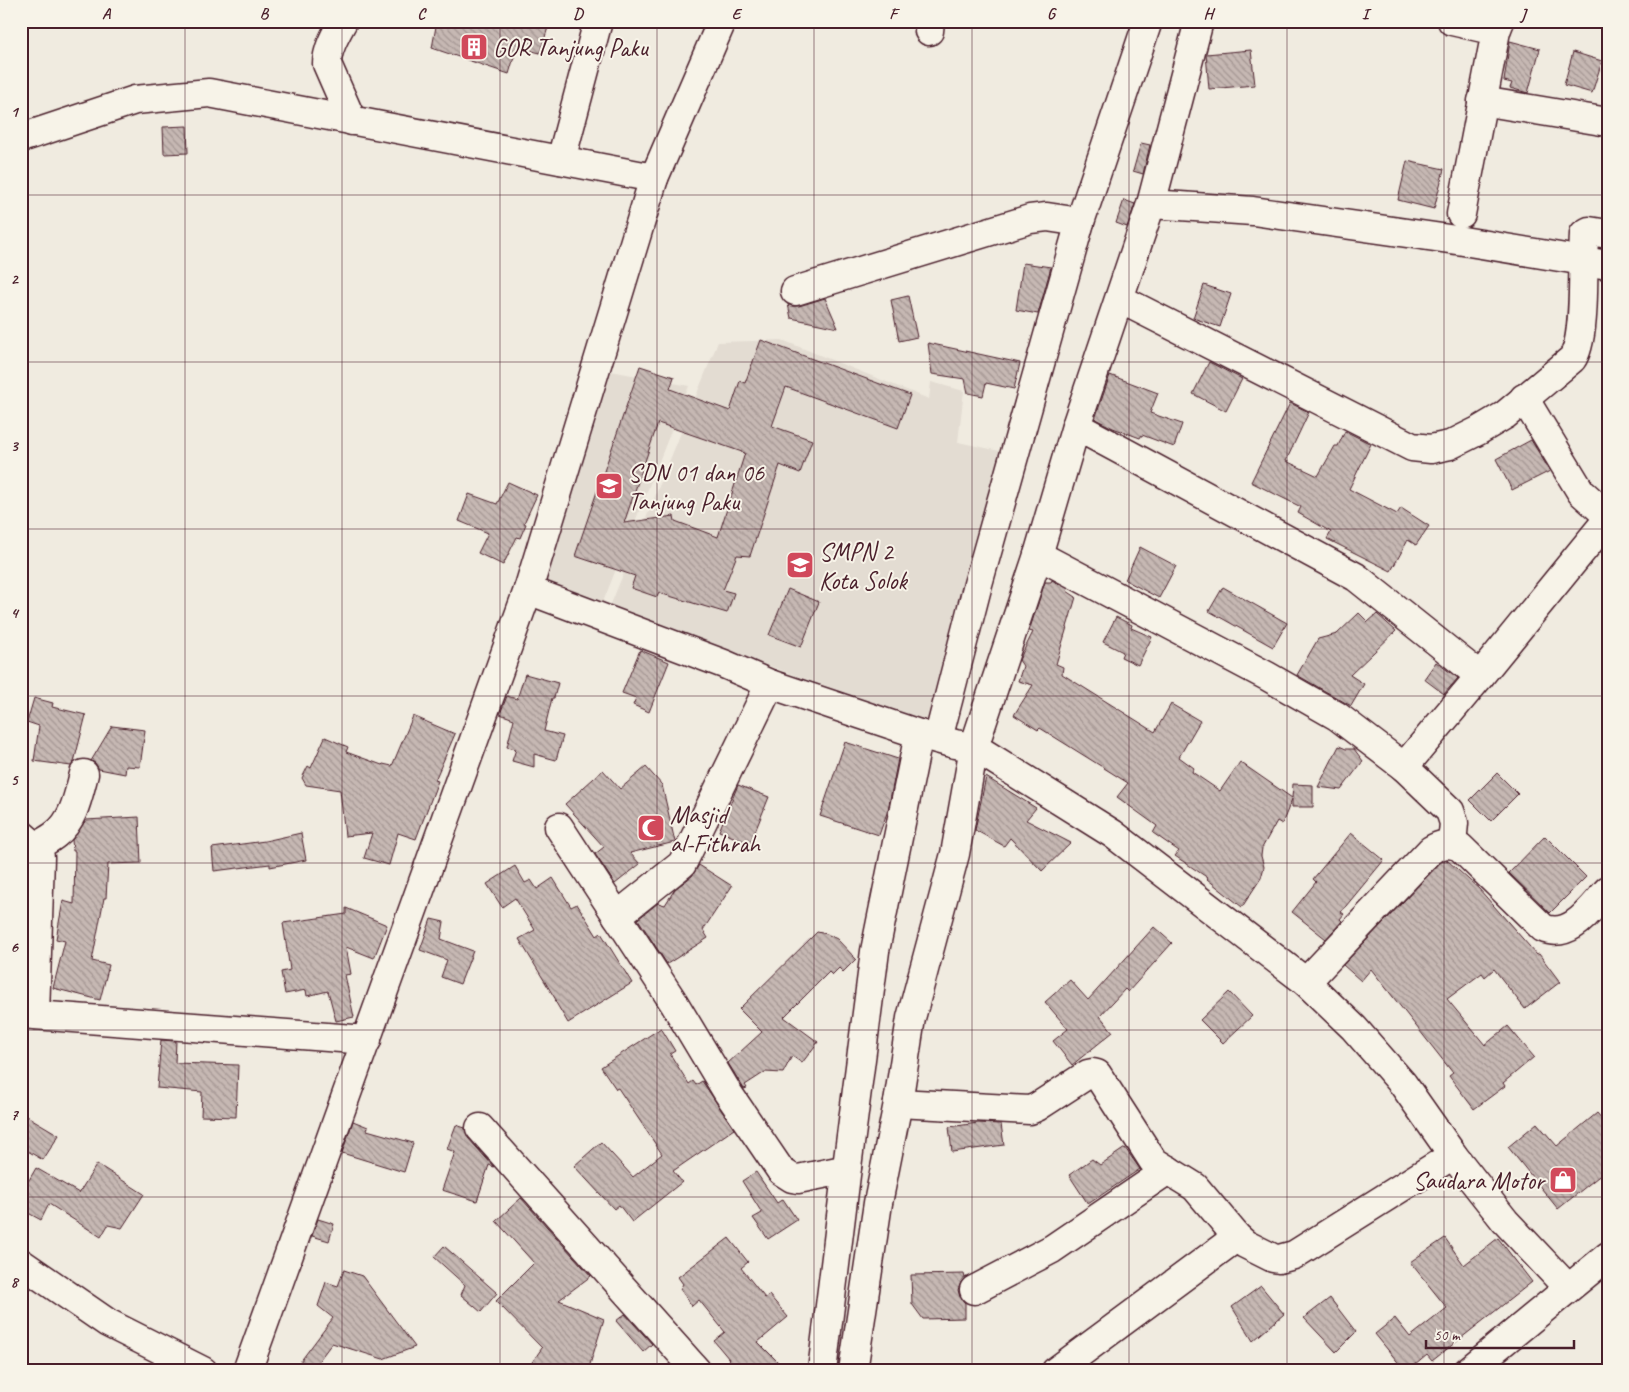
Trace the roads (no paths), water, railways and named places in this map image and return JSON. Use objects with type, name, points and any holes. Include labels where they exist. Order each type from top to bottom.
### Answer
[{"type":"street","points":[[343,21],[327,57],[327,64],[352,121]]},
{"type":"street","points":[[561,160],[598,21]]},
{"type":"street","points":[[247,1371],[528,590],[654,178],[722,21]]},
{"type":"street","points":[[822,1371],[846,1168],[875,951],[929,737],[978,584],[1080,222],[1148,21]]},
{"type":"street","points":[[852,1371],[878,1203],[898,1103],[911,1018],[955,854],[974,747],[1038,555],[1076,426],[1152,204],[1199,21]]},
{"type":"street","points":[[1452,21],[1498,26],[1461,214]]},
{"type":"street","points":[[26,129],[135,100],[210,93],[654,178]]},
{"type":"street","points":[[1482,101],[1605,115]]},
{"type":"street","points":[[1152,204],[1253,211],[1463,241],[1595,264]]},
{"type":"street","points":[[795,291],[1030,219],[1047,217],[1080,222]]},
{"type":"street","points":[[1120,299],[1412,447],[1431,449],[1450,445],[1505,415],[1572,359],[1579,346],[1582,313],[1595,264],[1586,232],[1608,234]]},
{"type":"street","points":[[1404,767],[1608,518],[1582,492],[1524,398]]},
{"type":"street","points":[[1076,426],[1356,577],[1480,676]]},
{"type":"street","points":[[1038,555],[1267,676],[1329,711],[1404,767],[1450,811],[1454,823],[1452,844]]},
{"type":"street","points":[[528,590],[724,664],[770,684],[929,737],[974,747],[1112,834],[1306,982],[1354,1028],[1403,1084],[1453,1155],[1505,1221],[1568,1288]]},
{"type":"street","points":[[617,916],[682,864],[770,684]]},
{"type":"street","points":[[84,774],[75,808],[69,820],[56,834],[28,840],[40,857],[28,1014],[367,1040]]},
{"type":"street","points":[[559,827],[674,1003],[728,1093],[781,1171],[792,1178],[798,1179],[846,1168]]},
{"type":"street","points":[[1306,982],[1431,850],[1446,843],[1460,847],[1543,928],[1550,931],[1570,928],[1608,890]]},
{"type":"street","points":[[898,1103],[1030,1110],[1088,1074],[1093,1073],[1101,1077],[1152,1161],[1195,1187],[1237,1237],[1251,1247],[1279,1259],[1294,1255],[1453,1155]]},
{"type":"street","points":[[480,1128],[697,1371]]},
{"type":"street","points":[[974,1290],[1052,1249],[1168,1170]]},
{"type":"street","points":[[1056,1371],[1237,1237]]},
{"type":"street","points":[[1468,1371],[1608,1256]]},
{"type":"street","points":[[21,1263],[108,1323],[203,1371]]},
{"type":"place","name":"GOR Tanjung Paku","points":[[474,47]]},
{"type":"place","name":"SDN 01 dan 06 Tanjung Paku","points":[[609,486]]},
{"type":"place","name":"SMPN 2 Kota Solok","points":[[800,565]]},
{"type":"place","name":"Masjid al-Fithrah","points":[[651,828]]},
{"type":"place","name":"Saudara Motor","points":[[1563,1180]]}]
